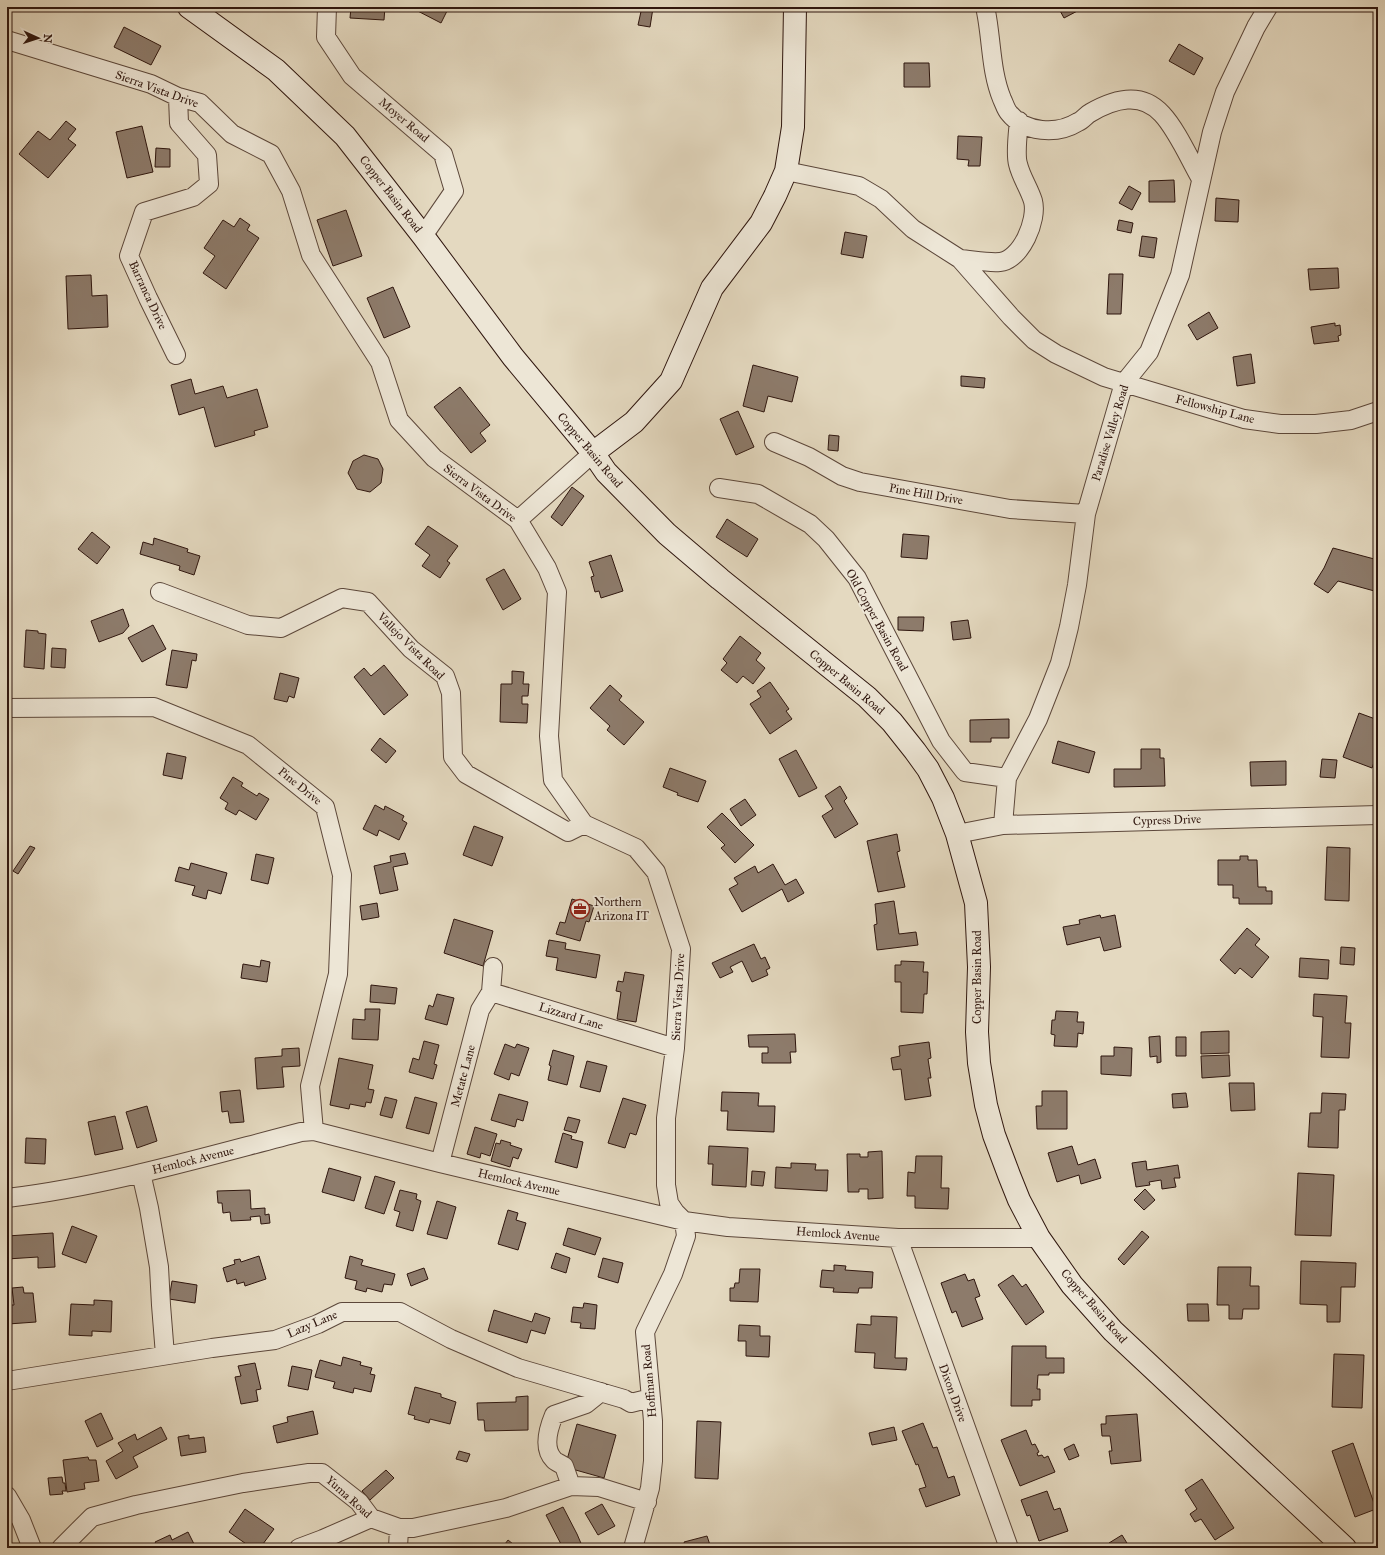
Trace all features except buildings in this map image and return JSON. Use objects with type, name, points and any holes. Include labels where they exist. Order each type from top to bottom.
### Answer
[{"type":"street","name":"Copper Basin Road","points":[[189,7],[276,70],[345,136],[423,236],[513,357],[593,453],[606,472],[667,534],[720,579],[868,697],[880,708],[915,751],[928,769],[943,798],[958,834],[976,903],[979,967],[977,1032],[979,1063],[986,1105],[994,1135],[1009,1175],[1019,1200],[1039,1238],[1072,1285],[1113,1331],[1345,1548]]},
{"type":"street","name":"Moyer Road","points":[[327,7],[326,37],[352,76],[443,154],[454,190],[423,236]]},
{"type":"street","points":[[518,520],[593,453],[634,422],[671,380],[712,288],[761,223],[786,171],[794,127],[794,7]]},
{"type":"street","points":[[985,7],[996,84],[1008,113],[1018,121],[1042,131],[1055,130],[1079,122],[1089,113],[1114,101],[1132,99],[1149,104],[1162,114],[1201,179]]},
{"type":"street","name":"Paradise Valley Road","points":[[1003,825],[1007,778],[1038,719],[1060,662],[1078,585],[1086,514],[1124,383],[1149,352],[1180,275],[1212,132],[1225,92],[1256,27],[1268,7]]},
{"type":"street","name":"Sierra Vista Drive","points":[[7,40],[151,84],[178,98],[200,103],[232,134],[271,154],[292,191],[311,255],[380,362],[399,420],[434,458],[518,520],[547,568],[557,592],[549,736],[553,780],[584,824],[636,848],[656,872],[681,949],[676,1048],[666,1118],[666,1185],[669,1203],[674,1212],[684,1221]]},
{"type":"street","name":"Barranca Drive","points":[[176,355],[129,256],[144,212],[193,197],[209,184],[207,155],[179,123],[178,98]]},
{"type":"street","points":[[786,171],[859,186],[881,199],[913,229],[960,258],[982,262],[1001,262],[1015,255],[1026,238],[1033,220],[1033,202],[1018,163],[1018,121]]},
{"type":"street","name":"Fellowship Lane","points":[[960,258],[1011,317],[1034,340],[1056,354],[1104,377],[1244,419],[1280,424],[1316,424],[1351,420],[1378,411]]},
{"type":"street","name":"Pine Hill Drive","points":[[774,442],[810,457],[842,476],[860,482],[1010,509],[1086,514]]},
{"type":"street","name":"Old Copper Basin Road","points":[[719,488],[758,494],[810,524],[826,539],[857,578],[941,741],[965,772],[1007,778]]},
{"type":"street","name":"Vallejo Vista Road","points":[[160,592],[248,625],[280,628],[342,598],[368,602],[411,648],[445,676],[451,693],[453,757],[466,774],[568,832],[584,824]]},
{"type":"street","name":"Pine Drive","points":[[7,708],[154,707],[248,745],[325,807],[342,875],[338,974],[310,1086],[314,1131]]},
{"type":"street","name":"Cypress Drive","points":[[958,834],[1003,825],[1378,814]]},
{"type":"street","points":[[491,992],[493,967]]},
{"type":"street","name":"Lizzard Lane","points":[[491,992],[676,1048]]},
{"type":"street","name":"Metate Lane","points":[[440,1163],[480,1010],[491,992]]},
{"type":"street","name":"Hemlock Avenue","points":[[7,1198],[36,1194],[141,1173],[301,1132],[314,1131],[440,1163],[684,1221],[728,1227],[898,1238],[1039,1238]]},
{"type":"street","points":[[141,1173],[160,1267],[160,1305],[165,1355]]},
{"type":"street","name":"Hoffman Road","points":[[633,1548],[647,1502],[653,1461],[651,1398],[644,1332],[672,1274],[686,1236],[684,1221]]},
{"type":"street","name":"Dixon Drive","points":[[898,1238],[1009,1548]]},
{"type":"street","name":"Lazy Lane","points":[[7,1381],[165,1355],[275,1340],[318,1324],[342,1312],[400,1312],[451,1340],[518,1368],[624,1399],[631,1403],[651,1398]]},
{"type":"street","points":[[570,1486],[564,1466],[554,1460],[549,1452],[549,1426],[554,1415],[586,1404],[601,1392]]},
{"type":"street","name":"Yuma Road","points":[[60,1548],[92,1517],[136,1505],[243,1483],[309,1473],[322,1473],[359,1502],[371,1518],[399,1528],[413,1528],[506,1508],[570,1486],[600,1487],[647,1502]]},
{"type":"street","points":[[7,1496],[21,1520],[32,1548]]},
{"type":"street","points":[[299,1548],[371,1518]]},
{"type":"street","points":[[398,1548],[399,1528]]},
{"type":"place","name":"Northern Arizona IT","points":[[580,909]]}]
